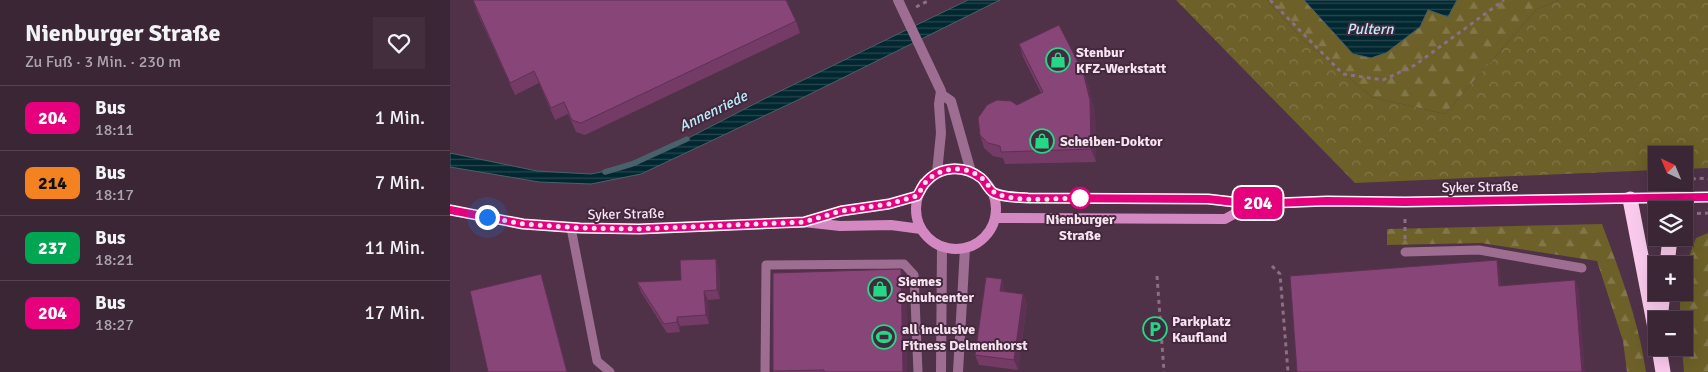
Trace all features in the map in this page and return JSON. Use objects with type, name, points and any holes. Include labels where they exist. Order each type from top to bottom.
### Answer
[{"type":"highway","points":[[1630,199],[1652,311]]},
{"type":"highway","points":[[1660,356],[1663,372]]},
{"type":"main road","points":[[948,169],[960,169],[971,172],[983,180],[992,192],[995,200],[995,218],[991,228],[975,244],[965,248],[942,247],[930,240],[921,229],[916,213],[917,196],[925,183],[937,173],[948,169]]},
{"type":"main road","name":"Syker Straße","points":[[992,192],[1028,198],[1208,199],[1252,204],[1327,201],[1405,202],[1630,199],[1649,201]]},
{"type":"main road","name":"Syker Straße","points":[[804,222],[841,211],[889,204],[917,196]]},
{"type":"main road","name":"Syker Straße","points":[[1690,201],[1708,197]]},
{"type":"main road","name":"Syker Straße","points":[[995,218],[1226,219],[1252,204]]},
{"type":"main road","name":"Syker Straße","points":[[450,210],[523,224],[571,228],[639,229],[804,222],[840,226],[891,225],[921,229]]},
{"type":"street","points":[[898,0],[937,80],[941,94],[939,104],[941,133],[937,173]]},
{"type":"street","points":[[941,94],[951,102],[971,172]]},
{"type":"street","points":[[941,372],[942,247]]},
{"type":"street","points":[[958,372],[965,248]]},
{"type":"lane","points":[[571,228],[597,361],[610,372]]},
{"type":"lane","points":[[1405,252],[1479,250],[1582,268]]},
{"type":"lane","points":[[765,372],[766,265],[904,264],[914,275],[918,372]]},
{"type":"path","points":[[1270,0],[1343,74],[1384,80],[1415,65],[1504,0]]},
{"type":"path","points":[[1693,179],[1708,179]]},
{"type":"path","points":[[1405,202],[1405,252]]},
{"type":"path","points":[[1693,214],[1708,213]]},
{"type":"path","points":[[1272,266],[1280,274],[1288,372]]},
{"type":"path","points":[[1157,276],[1164,372]]},
{"type":"green space","points":[[1176,0],[1267,0],[1302,39],[1372,97],[1445,114],[1537,9],[1559,0],[1708,0],[1708,168],[1693,169],[1693,146],[1648,146],[1648,170],[1355,183]]},
{"type":"green space","points":[[1267,0],[1304,0],[1353,54],[1428,10],[1455,5],[1457,0],[1559,0],[1537,9],[1445,114],[1372,97],[1302,39]]},
{"type":"green space","points":[[1602,224],[1634,316],[1646,372],[1627,372],[1623,341],[1597,261],[1481,243],[1387,245],[1387,229]]},
{"type":"green space","points":[[1708,233],[1708,372],[1684,372],[1683,356],[1693,356],[1693,311],[1680,311],[1680,301],[1693,301],[1693,256],[1689,256],[1696,238]]},
{"type":"water","points":[[968,0],[1000,0],[800,99],[641,174],[591,184],[539,182],[450,167],[450,153],[537,171],[591,174],[636,165],[764,99]]},
{"type":"water","name":"Pultern","points":[[1304,0],[1457,0],[1448,17],[1428,10],[1420,27],[1386,53],[1371,58],[1353,54]]},
{"type":"building","points":[[473,0],[786,0],[796,21],[581,123],[572,120],[564,102],[551,108],[534,71],[510,83]]},
{"type":"building","points":[[1059,25],[1083,72],[1090,100],[1091,149],[1001,152],[1000,146],[988,143],[980,135],[978,118],[987,105],[997,100],[1011,101],[1017,105],[1043,92],[1019,44]]},
{"type":"building","points":[[716,259],[717,290],[704,291],[706,315],[677,317],[677,322],[664,324],[637,282],[681,280],[680,260]]},
{"type":"building","points":[[1497,260],[1499,286],[1575,280],[1582,372],[1297,372],[1290,276]]},
{"type":"building","points":[[901,269],[903,372],[773,371],[773,273]]},
{"type":"building","points":[[541,274],[567,372],[488,372],[470,291]]},
{"type":"building","points":[[986,277],[1002,279],[1000,291],[1023,294],[1014,360],[975,355]]},
{"type":"waterway","name":"Annenriede","points":[[605,172],[632,164],[687,139]]},
{"type":"bus line","name":"204","points":[[450,210],[523,224],[580,228],[639,229],[804,222],[841,211],[889,204],[917,196],[925,183],[937,173],[948,169],[960,169],[971,172],[983,180],[992,192],[1028,198],[1208,199],[1252,204],[1327,201],[1405,202],[1708,197]]},
{"type":"place","name":"Stenbur KFZ-Werkstatt","points":[[1058,60]]},
{"type":"place","name":"Scheiben-Doktor","points":[[1042,141]]},
{"type":"place","name":"Nienburger Straße","points":[[1080,198]]},
{"type":"place","name":"Siemes Schuhcenter","points":[[880,289]]},
{"type":"place","name":"Parkplatz Kaufland","points":[[1155,329]]},
{"type":"place","name":"all inclusive Fitness Delmenhorst","points":[[884,337]]},
{"type":"route","points":[[487,217],[523,224],[580,228],[639,229],[804,222],[841,211],[889,204],[917,196],[925,183],[937,173],[948,169],[960,169],[971,172],[983,180],[992,192],[1007,196],[1082,198],[1080,198]]}]
